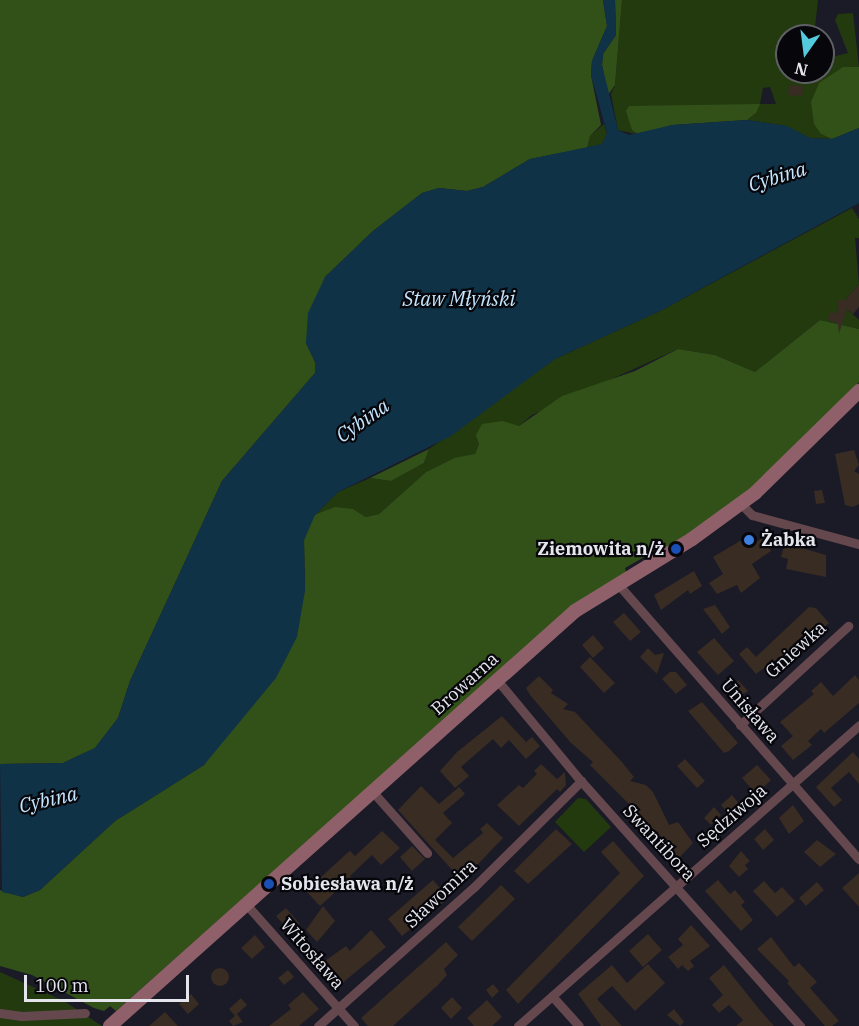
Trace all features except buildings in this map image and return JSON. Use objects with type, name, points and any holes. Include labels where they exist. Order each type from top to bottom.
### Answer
[{"type":"street","name":"Browarna","points":[[116,1024],[246,904],[575,611],[616,583],[692,539],[741,504],[790,462],[859,391]]},
{"type":"street","points":[[741,504],[752,515],[859,544]]},
{"type":"street","name":"Unisława","points":[[616,583],[859,859]]},
{"type":"street","name":"Gniewka","points":[[740,725],[848,626]]},
{"type":"street","name":"Swantibora","points":[[497,680],[580,781],[800,1026]]},
{"type":"street","name":"Sędziwoja","points":[[518,1026],[859,725]]},
{"type":"street","name":"Sławomira","points":[[318,1026],[468,893],[580,781]]},
{"type":"street","points":[[372,791],[427,853]]},
{"type":"street","name":"Witosława","points":[[246,904],[354,1026]]},
{"type":"street","points":[[552,996],[579,1026]]},
{"type":"street","points":[[0,1012],[22,1016],[85,1012]]},
{"type":"green space","points":[[0,0],[603,0],[607,26],[592,61],[591,75],[601,125],[590,136],[587,148],[530,159],[483,187],[467,191],[439,188],[422,193],[373,231],[325,277],[306,343],[315,362],[315,373],[222,481],[130,681],[118,718],[95,748],[63,763],[0,764]]},
{"type":"green space","points":[[615,0],[622,0],[615,85],[608,95],[602,65],[603,54],[616,35]]},
{"type":"green space","points":[[622,0],[818,0],[815,24],[775,24],[775,84],[835,84],[835,56],[848,53],[835,20],[838,14],[853,13],[859,67],[821,134],[832,139],[810,138],[786,126],[747,120],[756,113],[632,130],[640,135],[618,130],[611,94],[615,85]],"holes":[[[770,87],[776,104],[760,104],[763,88]]]},
{"type":"green space","points":[[843,67],[859,67],[859,128],[832,139],[821,134],[814,124],[811,102],[819,84],[835,84],[835,72]]},
{"type":"green space","points":[[760,104],[756,113],[747,120],[672,125],[640,135],[632,130],[626,111],[629,106]]},
{"type":"green space","points":[[604,124],[607,134],[602,144],[587,148],[590,136]]},
{"type":"green space","points":[[852,208],[859,219],[859,238],[855,238],[859,284],[845,300],[837,301],[838,309],[846,308],[859,320],[859,329],[820,320],[755,372],[715,355],[678,349],[532,415],[519,426],[511,427],[479,444],[475,454],[466,458],[454,458],[426,472],[379,514],[366,517],[353,509],[315,515],[338,492],[370,478],[391,481],[424,463],[429,449],[555,359],[662,310]]},
{"type":"green space","points":[[820,320],[859,329],[859,382],[838,407],[766,478],[714,518],[660,552],[658,549],[625,568],[626,572],[568,610],[116,1011],[110,1006],[104,1011],[94,1008],[32,975],[0,966],[0,890],[23,897],[40,890],[115,821],[204,765],[305,591],[304,540],[314,515],[335,507],[353,509],[366,517],[379,514],[426,472],[454,458],[475,454],[479,444],[476,435],[482,424],[502,421],[519,426],[562,396],[635,371],[678,349],[715,355],[755,372]]},
{"type":"green space","points":[[429,449],[424,463],[391,481],[370,478]]},
{"type":"green space","points":[[578,798],[586,799],[611,827],[584,852],[555,822]]},
{"type":"green space","points":[[0,972],[64,1001],[102,1026],[0,1026]]},
{"type":"water","name":"Staw Młyński","points":[[603,0],[615,0],[616,35],[603,54],[602,65],[618,130],[629,135],[672,125],[747,120],[787,126],[810,138],[832,139],[859,128],[859,203],[662,310],[555,359],[451,436],[338,492],[315,515],[304,540],[305,591],[297,637],[276,678],[204,765],[115,821],[40,890],[23,897],[2,892],[0,764],[63,763],[95,748],[118,718],[130,681],[222,481],[315,373],[315,362],[306,343],[308,313],[325,277],[373,231],[422,193],[439,188],[467,191],[483,187],[530,159],[602,144],[607,133],[591,75],[592,61],[607,26]]},
{"type":"place","name":"Żabka","points":[[749,540]]},
{"type":"place","name":"Ziemowita n/ż","points":[[676,549]]},
{"type":"place","name":"Sobiesława n/ż","points":[[269,884]]},
{"type":"water label","name":"Cybina","points":[[777,176]]},
{"type":"water label","name":"Cybina","points":[[362,420]]},
{"type":"water label","name":"Cybina","points":[[48,799]]}]
